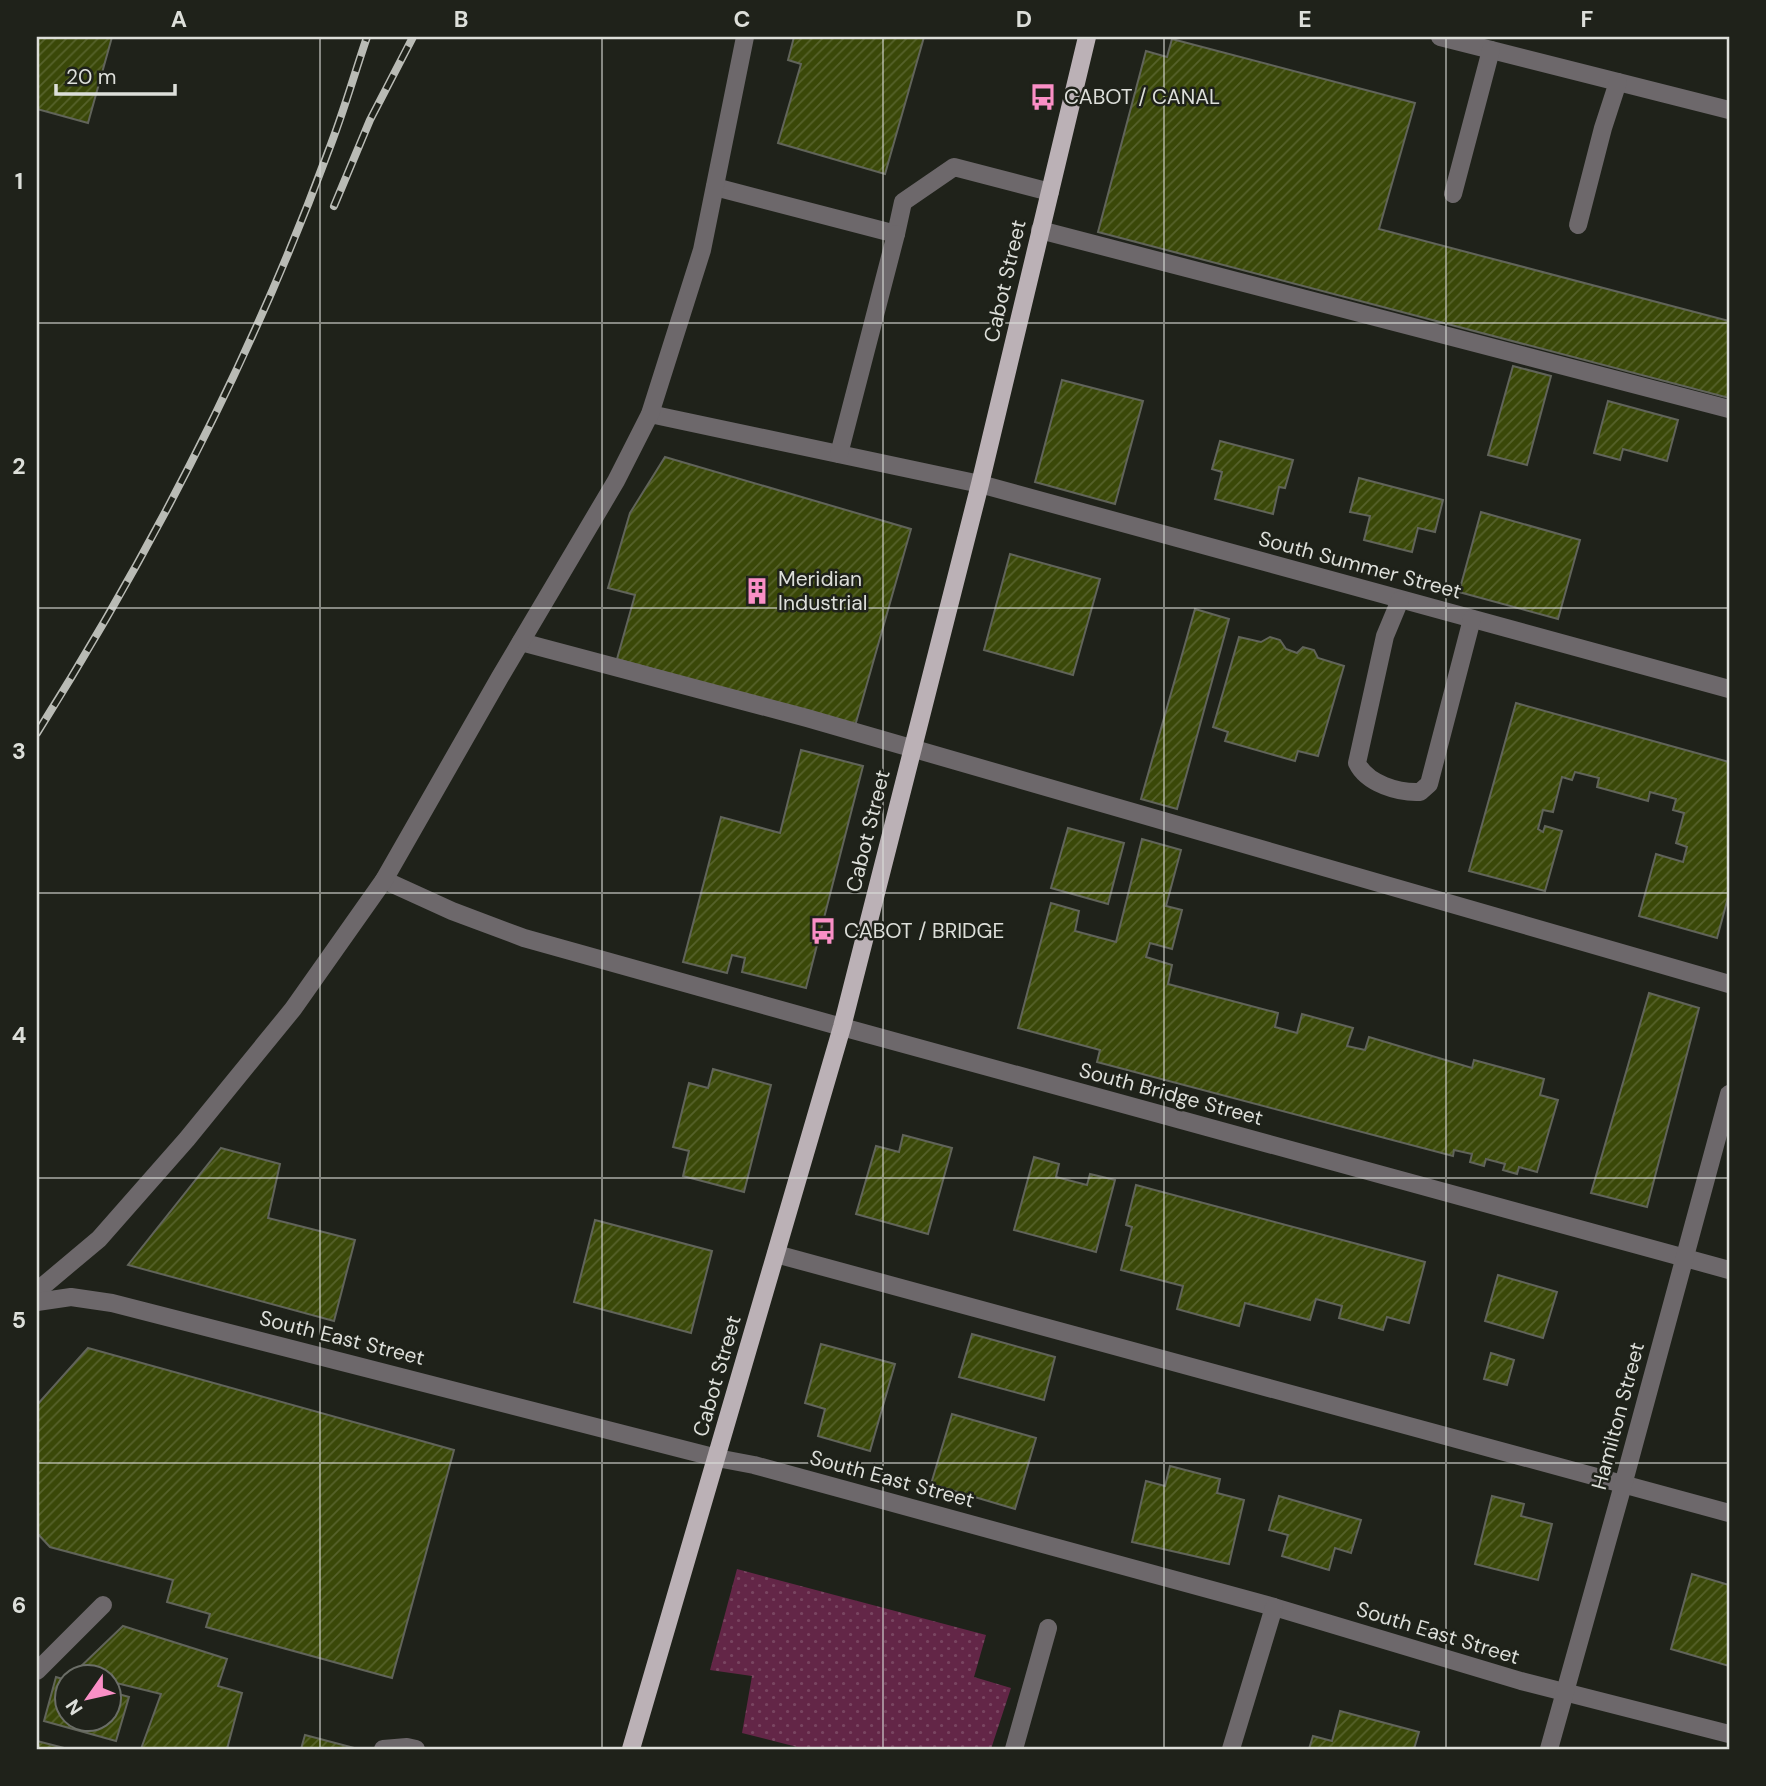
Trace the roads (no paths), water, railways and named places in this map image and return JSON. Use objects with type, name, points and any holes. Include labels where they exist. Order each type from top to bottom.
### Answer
[{"type":"main road","name":"Cabot Street","points":[[631,1749],[842,1027],[980,484],[1087,37]]},
{"type":"street","points":[[37,1292],[99,1239],[187,1139],[293,1009],[384,880],[616,481],[650,414],[702,250],[745,37]]},
{"type":"street","points":[[1440,37],[1729,110]]},
{"type":"street","points":[[1453,194],[1491,50]]},
{"type":"street","points":[[1578,225],[1618,82]]},
{"type":"street","points":[[839,454],[903,202],[954,167],[1049,192]]},
{"type":"street","points":[[715,187],[896,234]]},
{"type":"street","points":[[1041,230],[1729,409]]},
{"type":"street","name":"South Summer Street","points":[[650,414],[980,484],[1729,690]]},
{"type":"street","points":[[1400,600],[1385,636],[1357,763],[1370,779],[1408,793],[1420,792],[1429,784],[1472,619]]},
{"type":"street","points":[[521,642],[807,718],[1729,985]]},
{"type":"street","name":"South Bridge Street","points":[[384,880],[452,911],[524,938],[1729,1270]]},
{"type":"street","name":"Hamilton Street","points":[[1549,1749],[1729,1094]]},
{"type":"street","points":[[776,1254],[1729,1513]]},
{"type":"street","name":"South East Street","points":[[37,1302],[71,1297],[112,1303],[717,1458],[754,1465],[1274,1607],[1503,1676],[1729,1734]]},
{"type":"street","points":[[37,1671],[103,1605]]},
{"type":"street","points":[[1231,1749],[1274,1607]]},
{"type":"street","points":[[1014,1749],[1048,1628]]},
{"type":"street","points":[[383,1749],[416,1749]]},
{"type":"railway","points":[[37,733],[160,522],[233,377],[299,228],[367,37]]},
{"type":"railway","points":[[334,206],[370,120],[413,37]]},
{"type":"place","name":"CABOT / CANAL","points":[[1043,97]]},
{"type":"place","name":"Meridian Industrial","points":[[757,591]]},
{"type":"place","name":"CABOT / BRIDGE","points":[[823,931]]}]
